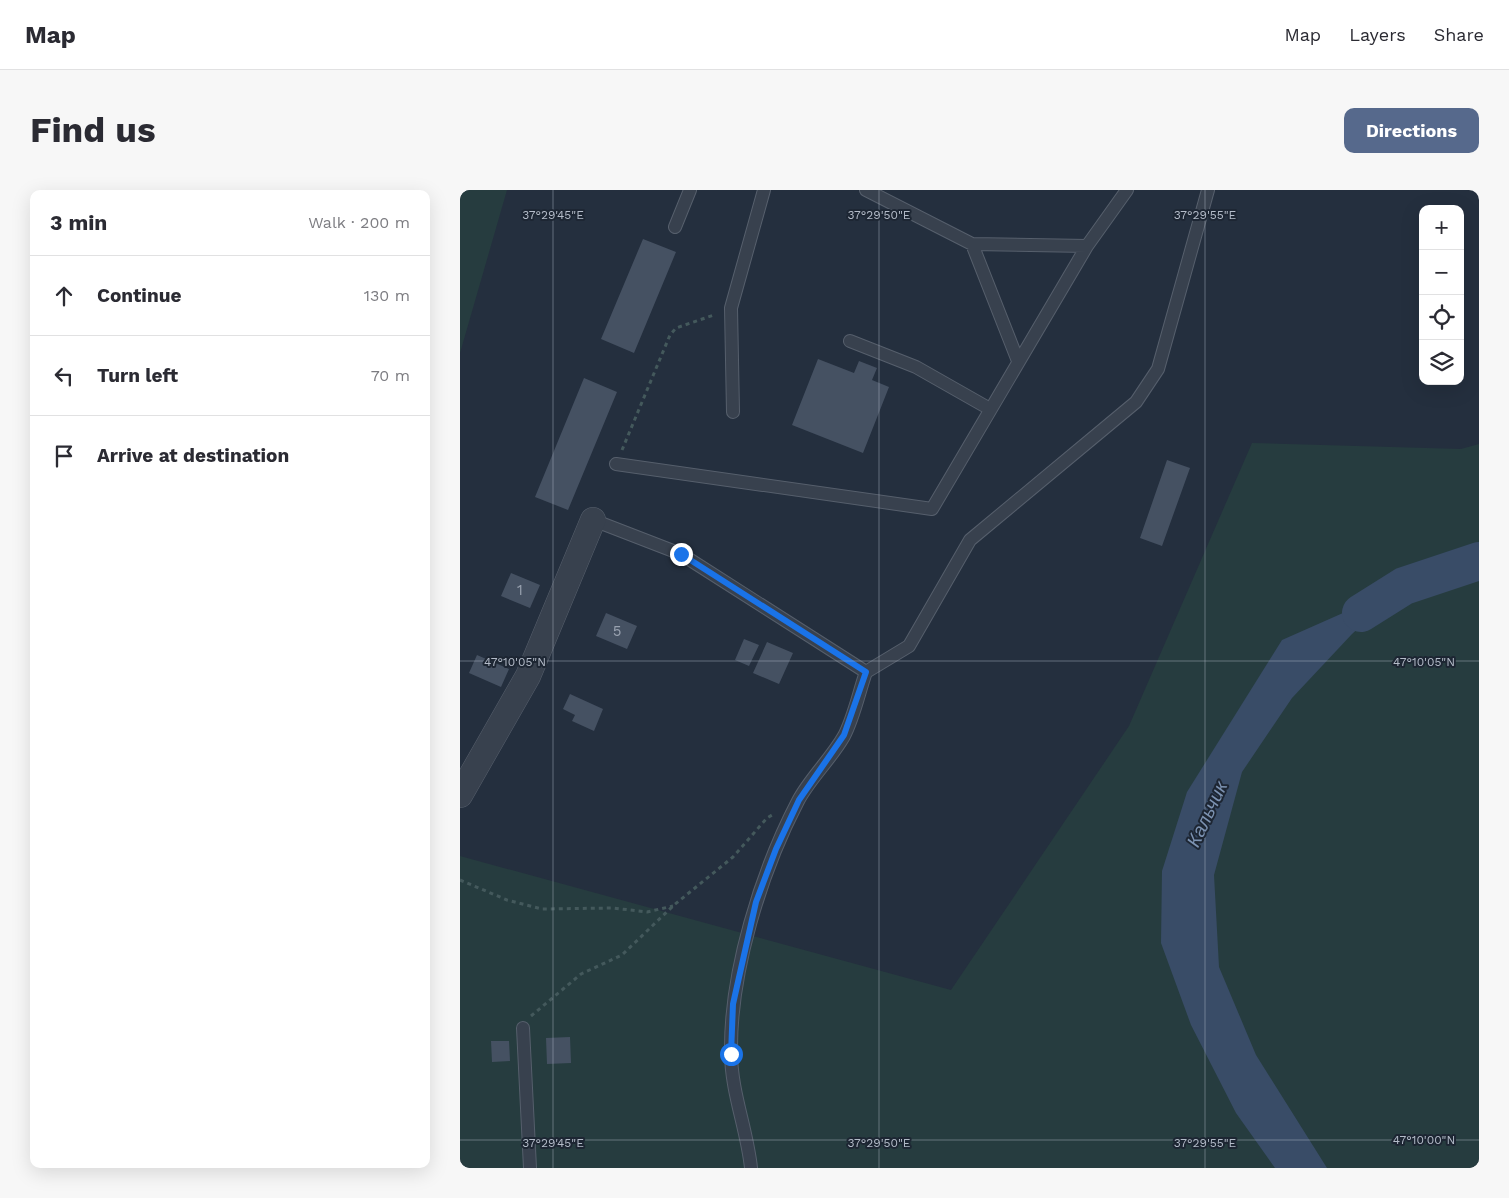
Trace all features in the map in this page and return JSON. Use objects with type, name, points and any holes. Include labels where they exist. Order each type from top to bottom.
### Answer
[{"type":"street","points":[[460,795],[528,676],[592,520]]},
{"type":"lane","points":[[676,227],[690,190]]},
{"type":"lane","points":[[733,412],[731,308],[764,190]]},
{"type":"lane","points":[[866,190],[972,244],[1087,246]]},
{"type":"lane","points":[[616,464],[932,509],[1087,246],[1126,190]]},
{"type":"lane","points":[[751,1168],[736,1095],[731,1054],[733,1004],[756,902],[776,849],[799,800],[844,735],[866,672],[909,646],[970,540],[1136,402],[1158,369],[1208,190]]},
{"type":"lane","points":[[972,244],[1018,361]]},
{"type":"lane","points":[[850,341],[916,367],[990,409]]},
{"type":"lane","points":[[592,520],[681,554],[866,672]]},
{"type":"lane","points":[[523,1028],[530,1168]]},
{"type":"path","points":[[616,464],[670,335],[676,328],[731,308]]},
{"type":"path","points":[[523,1028],[528,1018],[581,974],[622,955],[674,905],[733,857],[766,818],[799,800]]},
{"type":"path","points":[[460,880],[507,900],[542,909],[612,908],[646,912],[674,905]]},
{"type":"green space","points":[[460,190],[507,190],[460,353]]},
{"type":"green space","points":[[1252,443],[1461,449],[1479,444],[1479,1168],[460,1168],[460,856],[951,990],[1129,726]]},
{"type":"water","points":[[1404,586],[1352,634],[1292,698],[1242,772],[1214,875],[1219,967],[1256,1055],[1327,1168],[1275,1168],[1236,1113],[1191,1025],[1161,943],[1162,871],[1187,792],[1282,640]]},
{"type":"building","points":[[643,239],[676,252],[634,353],[601,339]]},
{"type":"building","points":[[818,359],[854,373],[859,361],[877,368],[872,380],[889,387],[863,453],[792,425]]},
{"type":"building","points":[[584,378],[617,392],[568,510],[535,497]]},
{"type":"building","points":[[1167,460],[1190,468],[1162,546],[1140,538]]},
{"type":"building","points":[[511,573],[540,585],[530,608],[501,596]]},
{"type":"building","points":[[606,613],[637,626],[627,649],[596,636]]},
{"type":"building","points":[[744,639],[759,645],[749,666],[735,660]]},
{"type":"building","points":[[767,642],[793,653],[779,684],[753,673]]},
{"type":"building","points":[[477,655],[509,669],[501,687],[469,673]]},
{"type":"building","points":[[570,694],[603,709],[594,731],[572,721],[575,715],[563,709]]},
{"type":"building","points":[[570,1037],[571,1063],[547,1064],[546,1038]]},
{"type":"building","points":[[491,1041],[509,1041],[510,1061],[492,1062]]},
{"type":"waterway","name":"Кальчик","points":[[1361,613],[1404,586],[1479,561]]},
{"type":"route","points":[[681,554],[866,672],[844,735],[799,800],[776,849],[756,902],[733,1004],[731,1054]]}]
